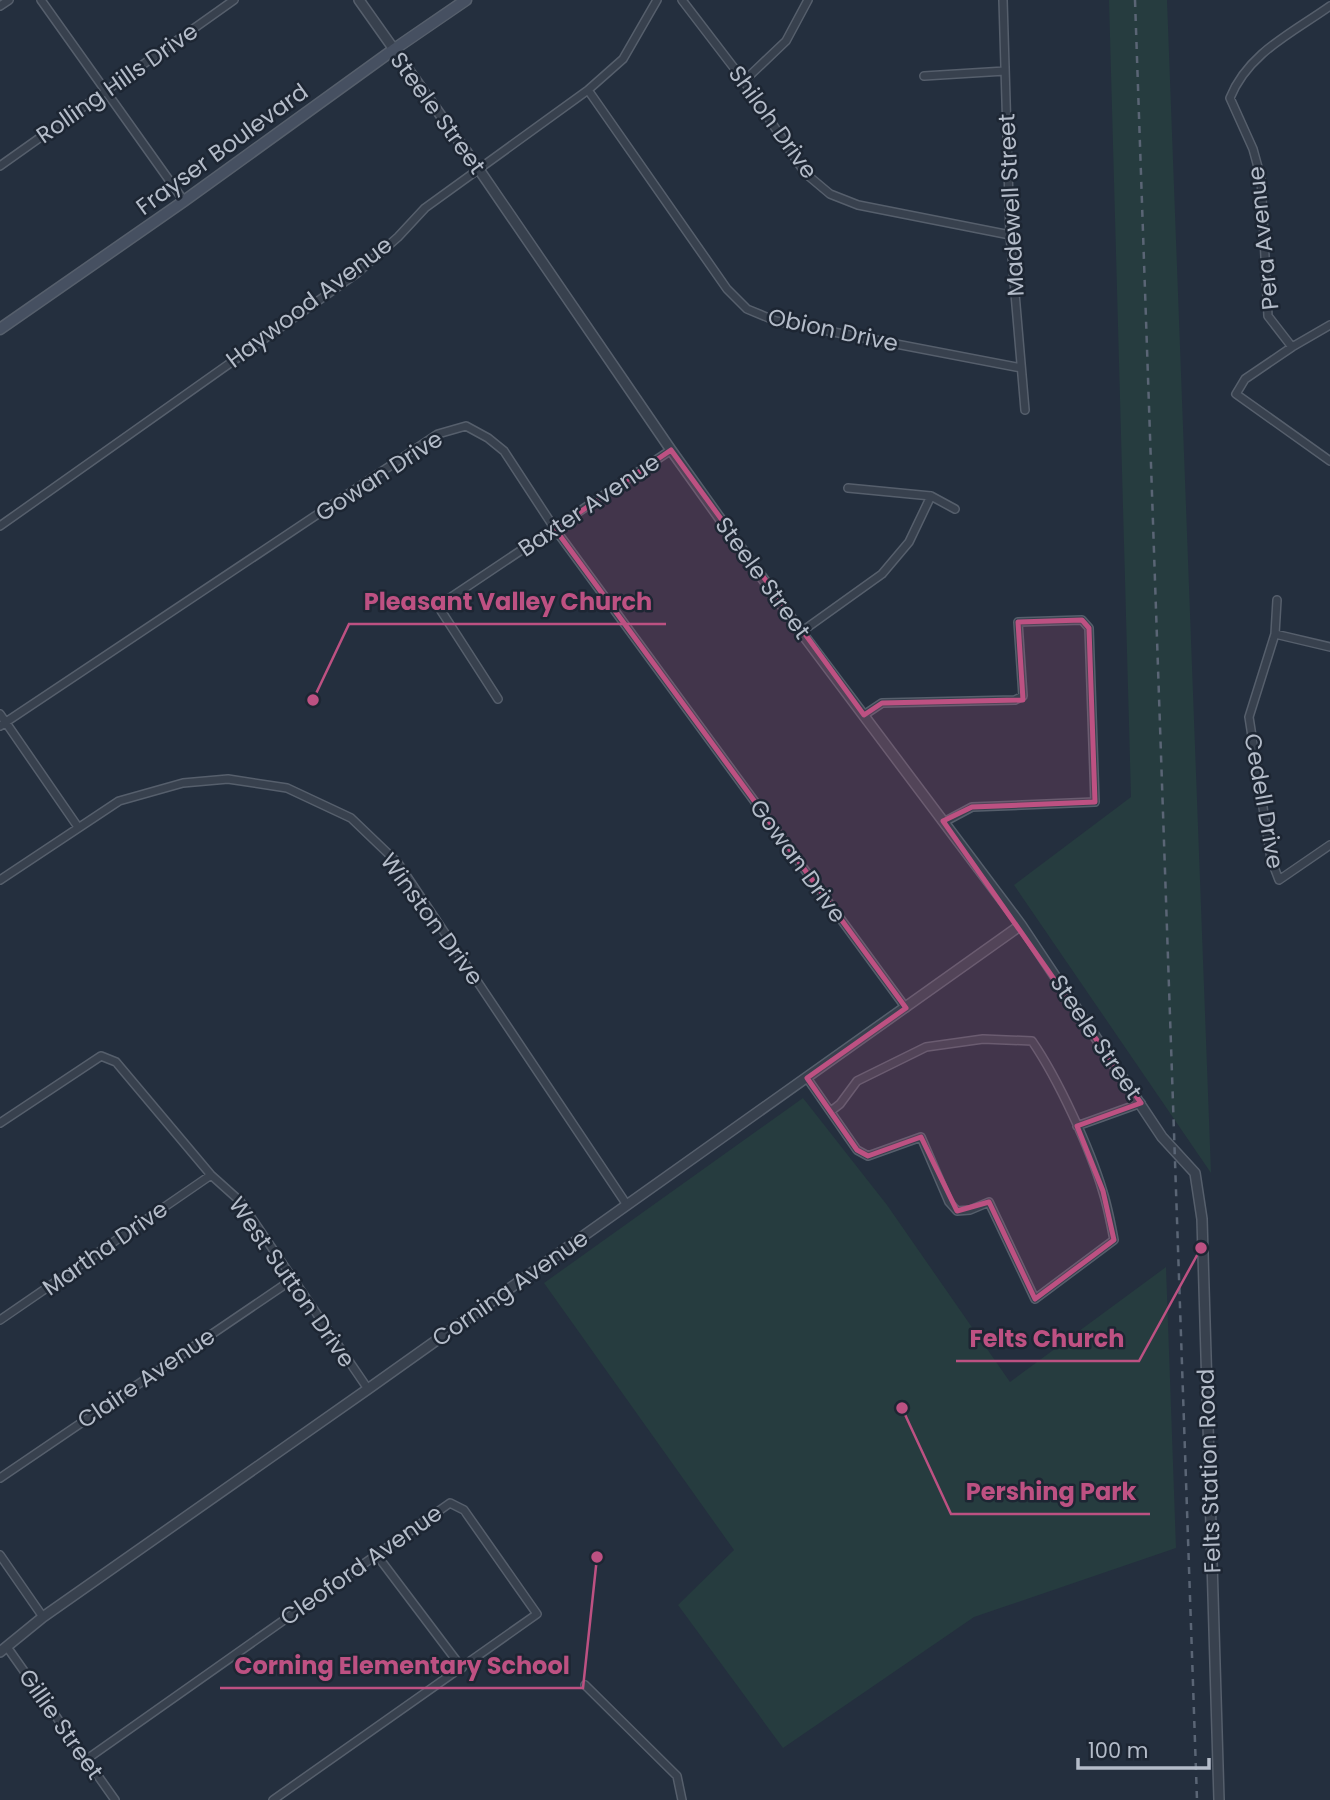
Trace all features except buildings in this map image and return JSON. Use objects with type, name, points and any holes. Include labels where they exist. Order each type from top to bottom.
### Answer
[{"type":"main road","name":"Frayser Boulevard","points":[[0,329],[466,0]]},
{"type":"street","points":[[0,6],[9,0]]},
{"type":"street","points":[[41,0],[184,201]]},
{"type":"street","name":"Rolling Hills Drive","points":[[0,166],[234,0]]},
{"type":"street","name":"Steele Street","points":[[359,0],[671,450],[801,632],[1021,925],[1162,1137],[1175,1150]]},
{"type":"street","name":"Haywood Avenue","points":[[0,526],[356,274],[398,237],[425,208],[588,90],[623,59],[657,0]]},
{"type":"street","name":"Shiloh Drive","points":[[682,0],[744,81],[804,173],[830,194],[858,205],[1010,236]]},
{"type":"street","points":[[744,81],[786,41],[808,0]]},
{"type":"street","name":"Madewell Street","points":[[1003,0],[1010,236],[1025,410]]},
{"type":"street","name":"Pera Avenue","points":[[1292,347],[1268,316],[1261,178],[1253,149],[1230,98],[1238,79],[1254,59],[1330,6]]},
{"type":"street","points":[[923,76],[1005,71]]},
{"type":"street","name":"Obion Drive","points":[[588,90],[727,289],[747,309],[776,321],[1021,368]]},
{"type":"street","points":[[1330,326],[1292,347],[1245,379],[1236,394],[1330,461]]},
{"type":"street","name":"Gowan Drive","points":[[4,725],[438,434],[467,426],[504,451],[555,529],[906,1008]]},
{"type":"street","name":"Baxter Avenue","points":[[498,699],[438,606],[671,450]]},
{"type":"street","points":[[848,488],[931,496],[955,509]]},
{"type":"street","points":[[801,632],[882,574],[909,542],[931,496]]},
{"type":"street","name":"Cedell Drive","points":[[1277,600],[1275,634],[1249,717],[1271,859],[1279,880],[1330,845]]},
{"type":"street","points":[[864,715],[882,702],[1015,700],[1023,696],[1018,622],[1082,620],[1089,628],[1095,802],[972,807],[944,822]]},
{"type":"street","points":[[1275,634],[1330,648]]},
{"type":"street","points":[[0,714],[4,725],[78,827]]},
{"type":"street","name":"Winston Drive","points":[[0,880],[119,801],[183,783],[228,779],[287,788],[351,818],[398,863],[627,1205]]},
{"type":"street","name":"Corning Avenue","points":[[4,1650],[43,1617],[807,1079],[1021,925]]},
{"type":"street","points":[[807,1079],[858,1150],[868,1156],[921,1137],[949,1202],[957,1211],[970,1210],[989,1202],[1035,1299],[1114,1240],[1103,1191],[1077,1126],[1032,1041],[983,1039],[926,1047],[857,1082],[831,1111]]},
{"type":"street","name":"West Sutton Drive","points":[[0,1123],[100,1056],[116,1062],[211,1175],[240,1201],[368,1389]]},
{"type":"street","points":[[1077,1126],[1141,1103]]},
{"type":"street","name":"Felts Station Road","points":[[1175,1150],[1195,1173],[1202,1219],[1219,1800]]},
{"type":"street","name":"Martha Drive","points":[[0,1320],[211,1175]]},
{"type":"street","name":"Claire Avenue","points":[[0,1478],[293,1279]]},
{"type":"street","name":"Cleoford Avenue","points":[[87,1759],[450,1503],[464,1510],[537,1614],[462,1668]]},
{"type":"street","points":[[0,1555],[43,1617]]},
{"type":"street","points":[[273,1800],[462,1668],[376,1555]]},
{"type":"street","name":"Gillie Street","points":[[4,1650],[115,1800]]},
{"type":"street","points":[[585,1685],[677,1776],[682,1800]]},
{"type":"highlighted area","points":[[671,450],[864,715],[882,703],[1023,700],[1018,622],[1082,620],[1089,628],[1095,802],[972,807],[943,821],[1141,1103],[1077,1126],[1103,1191],[1114,1240],[1035,1299],[989,1202],[957,1211],[921,1137],[868,1156],[857,1150],[807,1078],[906,1008],[555,529]]},
{"type":"green space","points":[[1109,0],[1167,0],[1211,1173],[1014,885],[1131,797]]},
{"type":"green space","points":[[803,1098],[887,1205],[1010,1382],[1166,1267],[1176,1548],[974,1617],[783,1748],[678,1605],[734,1550],[544,1283]]},
{"type":"railway","points":[[1135,0],[1197,1800]]},
{"type":"place","name":"Pleasant Valley Church","points":[[313,700]]},
{"type":"place","name":"Felts Church","points":[[1201,1248]]},
{"type":"place","name":"Pershing Park","points":[[902,1408]]},
{"type":"place","name":"Corning Elementary School","points":[[597,1557]]}]
